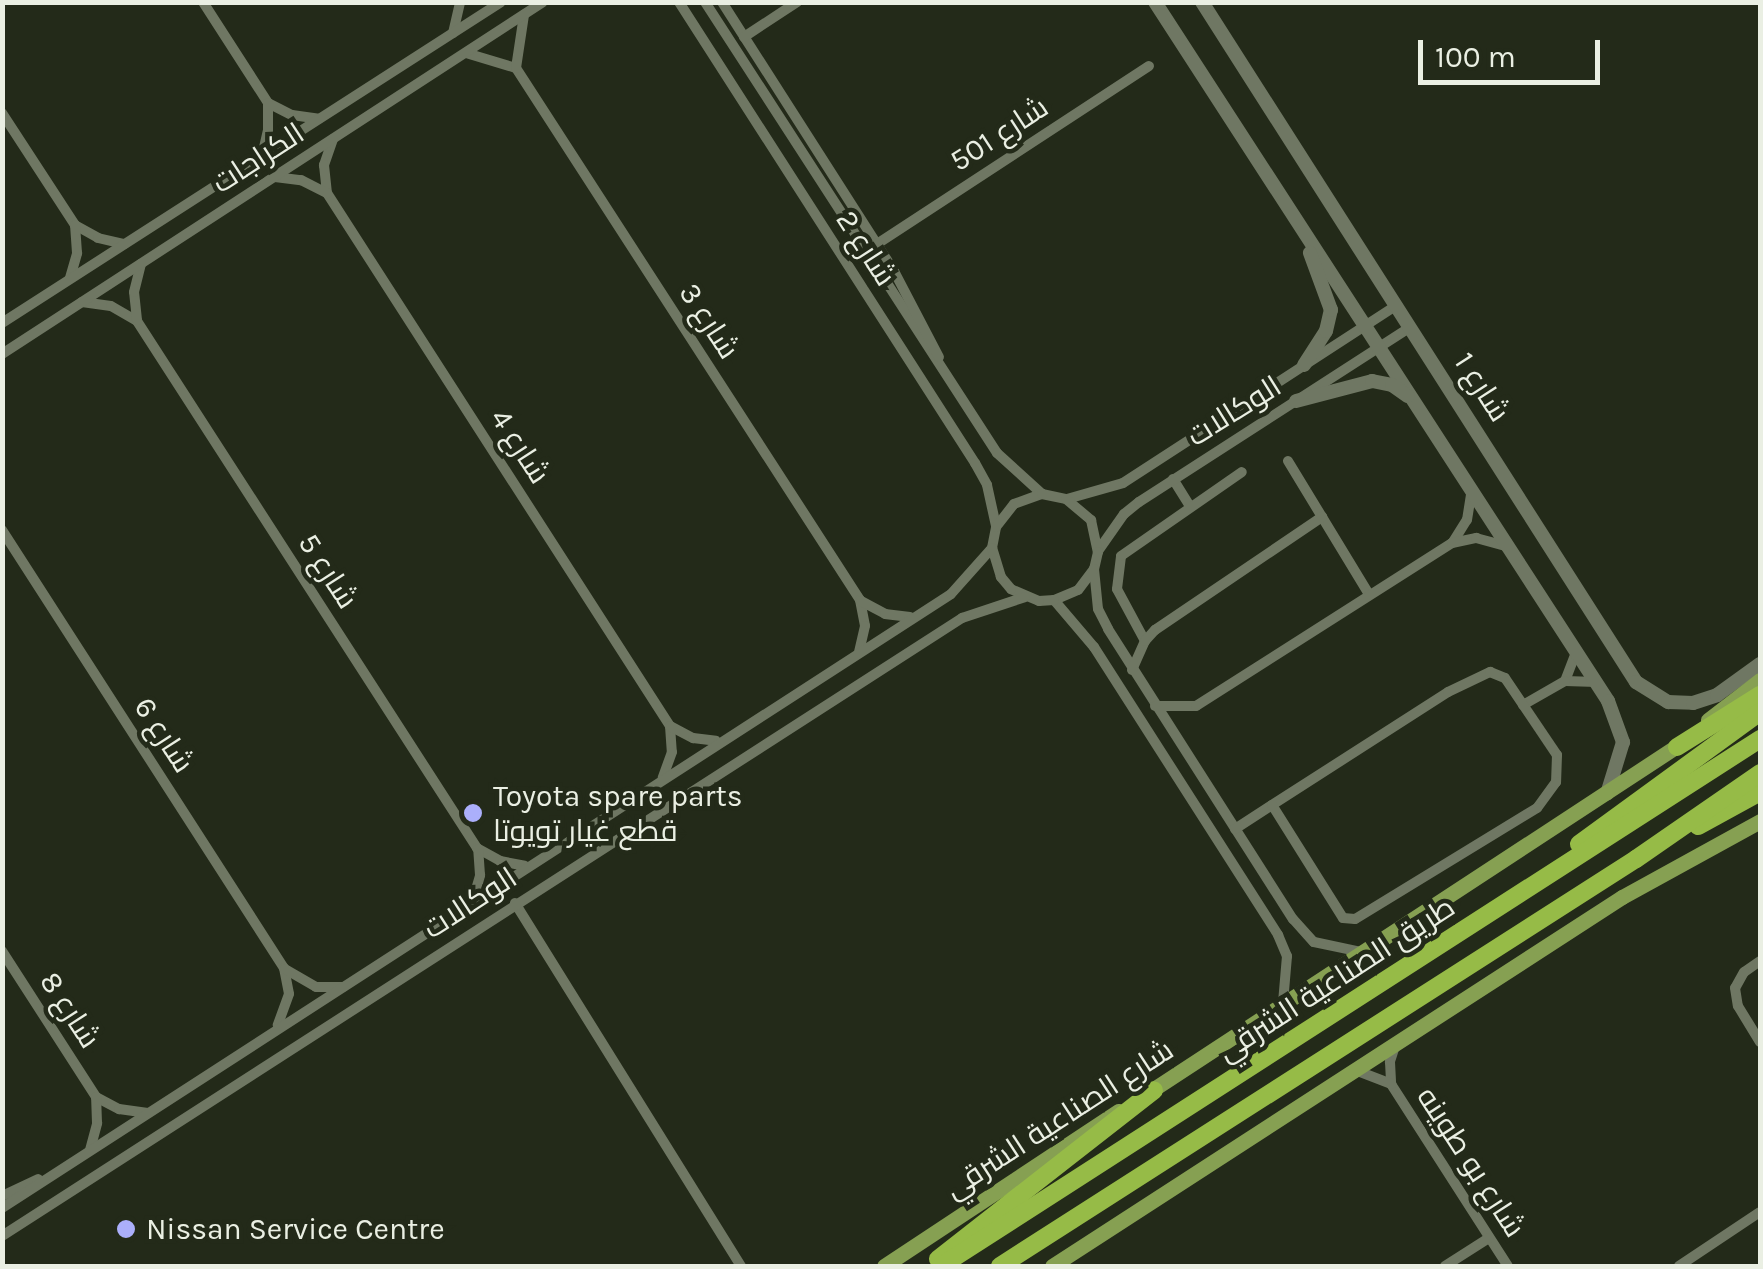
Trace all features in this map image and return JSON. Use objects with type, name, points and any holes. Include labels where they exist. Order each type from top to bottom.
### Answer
[{"type":"highway","points":[[1677,747],[1760,695]]},
{"type":"highway","points":[[1545,875],[1628,805],[1760,712]]},
{"type":"highway","name":"طريق الصناعية الشرقي","points":[[941,1266],[1760,738]]},
{"type":"highway","name":"طريق الصناعية الشرقي","points":[[1000,1266],[1636,859],[1760,772]]},
{"type":"highway","points":[[1636,859],[1760,792]]},
{"type":"highway","points":[[930,1266],[1154,1090]]},
{"type":"highway","points":[[1009,1266],[1036,1243]]},
{"type":"main road","name":"شارع الصناعية الشرقي","points":[[884,1266],[1080,1132],[1154,1090],[1607,794],[1677,747],[1760,680]]},
{"type":"main road","points":[[1052,1266],[1622,897],[1760,820]]},
{"type":"street","points":[[203,2],[268,103],[292,115],[320,120]]},
{"type":"street","points":[[453,33],[460,2]]},
{"type":"street","name":"الكراجات","points":[[2,323],[501,2]]},
{"type":"street","name":"شارع 2","points":[[679,2],[975,463],[987,485],[996,527]]},
{"type":"street","name":"شارع 2","points":[[705,2],[997,452],[1042,494]]},
{"type":"street","name":"شارع 2","points":[[722,2],[877,244],[932,338],[949,381]]},
{"type":"street","points":[[744,37],[797,2]]},
{"type":"street","points":[[1155,2],[1616,715],[1623,742],[1607,794]]},
{"type":"street","name":"شارع 1","points":[[1202,2],[1636,682],[1668,702],[1693,703],[1717,695],[1760,664]]},
{"type":"street","name":"الكراجات","points":[[2,354],[543,3]]},
{"type":"street","points":[[466,53],[516,68],[524,15]]},
{"type":"street","name":"شارع 501","points":[[877,244],[1149,66]]},
{"type":"street","name":"شارع 3","points":[[516,68],[860,600]]},
{"type":"street","points":[[262,156],[268,130],[268,103]]},
{"type":"street","points":[[2,112],[75,225],[98,238],[124,244]]},
{"type":"street","points":[[327,194],[324,165],[333,138]]},
{"type":"street","points":[[274,177],[301,180],[327,194]]},
{"type":"street","name":"شارع 4","points":[[327,194],[670,726]]},
{"type":"street","points":[[1289,207],[1331,310],[1326,331],[1304,365]]},
{"type":"street","points":[[69,280],[76,253],[75,225]]},
{"type":"street","points":[[137,321],[134,292],[141,264]]},
{"type":"street","points":[[82,302],[111,306],[137,321]]},
{"type":"street","name":"الوكالات","points":[[1066,499],[1124,482],[1397,305]]},
{"type":"street","name":"شارع 5","points":[[137,321],[478,848]]},
{"type":"street","name":"الوكالات","points":[[1098,552],[1124,514],[1173,478],[1411,326]]},
{"type":"street","points":[[1296,402],[1378,381],[1392,384],[1418,404]]},
{"type":"street","points":[[1288,460],[1369,594]]},
{"type":"street","points":[[1144,640],[1117,589],[1117,567],[1128,547],[1242,472]]},
{"type":"street","points":[[1173,478],[1189,506]]},
{"type":"street","points":[[1452,543],[1469,513],[1472,488]]},
{"type":"street","points":[[1094,569],[1078,590],[1054,600],[1024,597],[1001,578],[992,548],[996,527],[1014,504],[1042,494],[1066,499],[1091,520],[1098,552],[1094,569],[1098,609],[1132,670],[1304,933],[1328,948],[1363,952]]},
{"type":"street","points":[[1132,670],[1144,640],[1322,516]]},
{"type":"street","name":"شارع 6","points":[[2,530],[284,968]]},
{"type":"street","points":[[1155,706],[1196,706],[1452,543],[1488,539],[1511,548]]},
{"type":"street","name":"الوكالات","points":[[2,1208],[718,741],[951,594],[992,548]]},
{"type":"street","name":"الوكالات","points":[[2,1236],[962,618],[1024,597]]},
{"type":"street","points":[[860,600],[885,614],[914,617]]},
{"type":"street","points":[[859,652],[865,626],[860,600]]},
{"type":"street","points":[[1054,600],[1094,647],[1278,935],[1288,973],[1282,1006]]},
{"type":"street","points":[[1565,681],[1577,650]]},
{"type":"street","points":[[1235,830],[1272,806],[1448,692],[1486,674],[1502,675],[1557,754],[1559,770],[1550,795],[1538,808],[1354,919],[1343,918],[1272,806]]},
{"type":"street","points":[[1523,705],[1565,681],[1597,682]]},
{"type":"street","points":[[670,726],[693,738],[718,741]]},
{"type":"street","points":[[663,778],[672,752],[670,726]]},
{"type":"street","points":[[478,848],[500,862],[527,866]]},
{"type":"street","points":[[472,902],[480,875],[478,848]]},
{"type":"street","points":[[515,903],[742,1266]]},
{"type":"street","name":"شارع 8","points":[[2,951],[96,1097]]},
{"type":"street","points":[[1760,960],[1744,972],[1735,988],[1738,1006],[1760,1042]]},
{"type":"street","points":[[284,968],[316,987],[344,987]]},
{"type":"street","points":[[275,1030],[287,1007],[284,968]]},
{"type":"street","name":"شارع بو طوينه","points":[[1397,1041],[1390,1062],[1391,1084],[1508,1266]]},
{"type":"street","name":"شارع بو طوينه","points":[[1354,1070],[1391,1084]]},
{"type":"street","points":[[90,1151],[97,1123],[96,1097],[119,1109],[148,1113]]},
{"type":"street","name":"الوكالات","points":[[2,1196],[57,1172]]},
{"type":"street","points":[[1679,1266],[1760,1212]]},
{"type":"street","points":[[1445,1266],[1490,1238]]},
{"type":"place","name":"Toyota spare parts قطع غيار تويوتا","points":[[473,813]]},
{"type":"place","name":"Nissan Service Centre","points":[[126,1229]]}]
